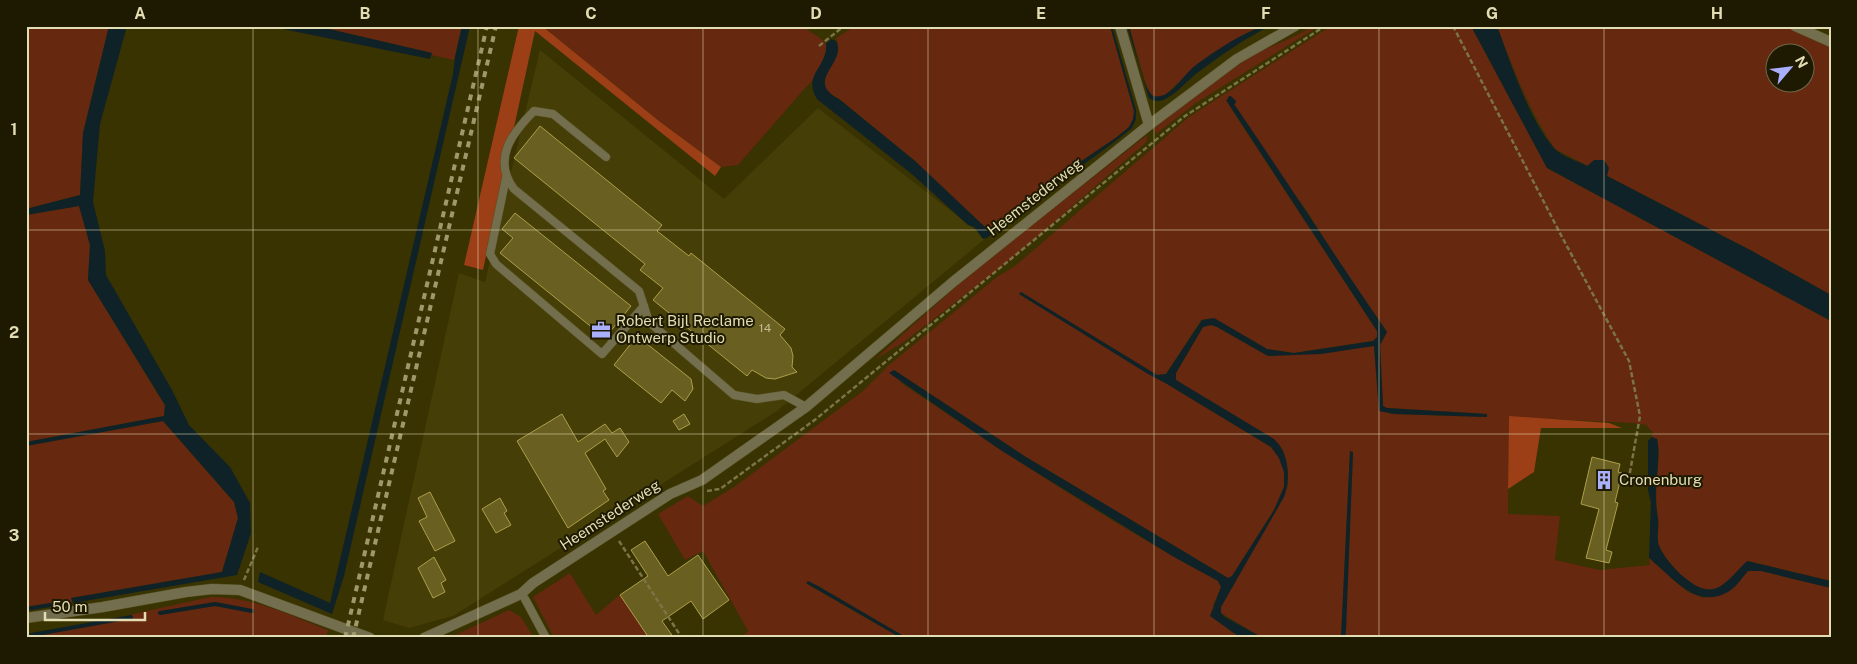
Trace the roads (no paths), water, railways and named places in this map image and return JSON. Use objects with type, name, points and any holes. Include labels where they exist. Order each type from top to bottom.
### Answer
[{"type":"street","points":[[1120,26],[1149,125]]},
{"type":"street","name":"Heemstederweg","points":[[424,638],[523,597],[533,583],[614,534],[670,494],[702,480],[806,407],[953,282],[1149,125],[1237,59],[1295,26]]},
{"type":"street","points":[[1795,26],[1831,42]]},
{"type":"street","points":[[26,618],[186,592],[212,589],[240,590],[370,638]]},
{"type":"lane","points":[[606,157],[553,114],[534,112],[516,129],[505,152],[506,178],[490,254],[496,264],[602,354],[644,306]]},
{"type":"lane","points":[[506,178],[514,189],[639,291],[649,322],[734,394],[757,399],[784,395],[806,407]]},
{"type":"lane","points":[[523,597],[546,638]]},
{"type":"water","points":[[109,26],[127,26],[100,124],[93,202],[105,251],[106,275],[172,390],[189,425],[230,467],[250,503],[251,533],[237,575],[73,603],[71,598],[222,572],[238,518],[234,502],[163,421],[26,446],[26,442],[164,416],[165,405],[88,280],[90,245],[79,206],[26,215],[26,209],[80,195],[83,133]]},
{"type":"water","points":[[268,26],[316,26],[432,53],[430,59]]},
{"type":"water","points":[[462,26],[470,26],[344,576],[332,614],[258,582],[260,572],[330,603],[453,74]]},
{"type":"water","points":[[1110,26],[1112,26],[1136,110],[1136,119],[1132,128],[987,238],[983,239],[974,227],[968,225],[913,175],[817,99],[813,90],[812,83],[826,52],[826,44],[831,39],[836,41],[838,49],[836,57],[825,78],[825,85],[829,92],[915,161],[986,228],[990,229],[1055,179],[1129,127],[1134,111]]},
{"type":"water","points":[[1127,26],[1129,26],[1145,83],[1152,95],[1157,97],[1165,95],[1192,68],[1221,47],[1253,30],[1270,26],[1214,60],[1171,96],[1158,101],[1149,98]]},
{"type":"water","points":[[1471,26],[1497,26],[1528,106],[1545,136],[1557,151],[1587,166],[1594,160],[1604,160],[1609,168],[1607,176],[1752,251],[1831,295],[1831,321],[1547,168]]},
{"type":"water","points":[[1230,98],[1387,332],[1380,345],[1383,406],[1387,408],[1487,414],[1487,417],[1394,414],[1379,411],[1374,346],[1321,354],[1268,356],[1217,327],[1211,325],[1203,327],[1176,373],[1176,380],[1274,439],[1279,444],[1286,458],[1288,482],[1284,497],[1221,607],[1221,613],[1225,617],[1263,638],[1241,638],[1210,616],[1221,587],[1218,581],[1174,557],[1002,451],[889,373],[894,370],[1026,457],[1228,578],[1232,576],[1274,510],[1284,487],[1284,472],[1279,458],[1271,447],[1019,294],[1021,292],[1157,375],[1166,374],[1202,320],[1214,318],[1267,349],[1294,353],[1373,341],[1377,337],[1377,331],[1226,100]]},
{"type":"water","points":[[1652,437],[1657,439],[1658,447],[1656,505],[1658,542],[1669,562],[1685,578],[1696,586],[1713,589],[1727,582],[1747,561],[1831,581],[1831,588],[1761,571],[1748,571],[1726,593],[1715,597],[1704,597],[1694,594],[1675,581],[1649,558],[1651,503],[1648,490],[1648,441]]},
{"type":"water","points":[[1350,451],[1353,452],[1346,630],[1345,638],[1341,638]]},
{"type":"water","points":[[808,581],[907,638],[901,638],[806,583]]},
{"type":"waterway","points":[[1233,101],[1230,98],[1234,102]]},
{"type":"waterway","points":[[160,613],[215,604],[252,611]]},
{"type":"waterway","points":[[26,609],[50,605]]},
{"type":"waterway","points":[[26,636],[131,617]]},
{"type":"railway","points":[[345,638],[487,26]]},
{"type":"railway","points":[[353,638],[496,26]]},
{"type":"place","name":"Robert Bijl Reclame Ontwerp Studio","points":[[601,330]]},
{"type":"place","name":"Cronenburg","points":[[1604,480]]}]
